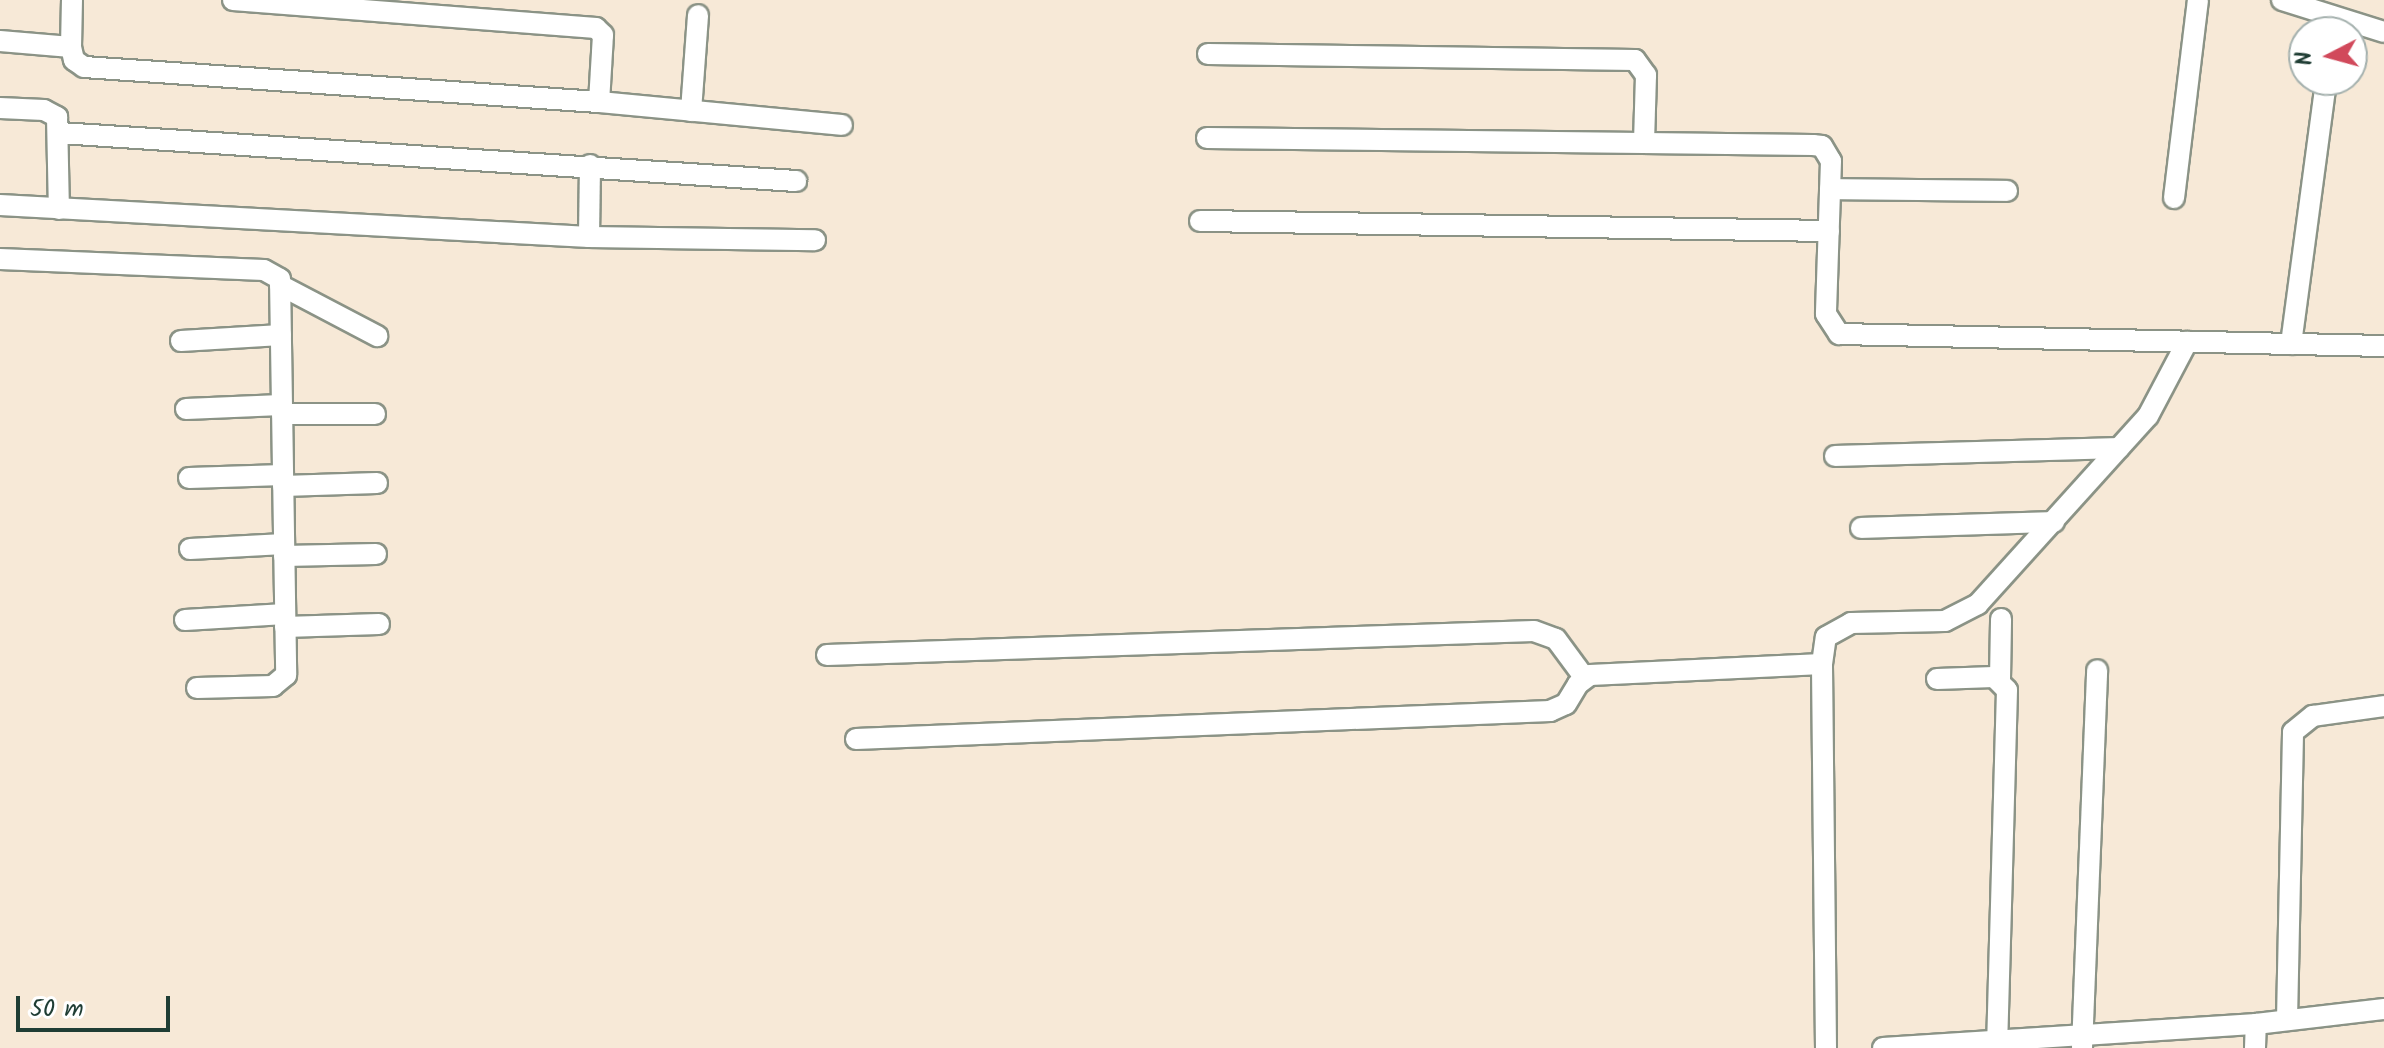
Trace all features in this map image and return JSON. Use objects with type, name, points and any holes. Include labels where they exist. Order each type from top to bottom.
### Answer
[{"type":"street","points":[[72,0],[71,47],[74,60],[84,67],[599,102],[842,125]]},
{"type":"street","points":[[233,0],[596,28],[603,35],[599,102]]},
{"type":"street","points":[[2174,198],[2198,0]]},
{"type":"street","points":[[2282,0],[2316,16]]},
{"type":"street","points":[[691,111],[698,15]]},
{"type":"street","points":[[0,41],[71,47]]},
{"type":"street","points":[[1208,54],[1635,60],[1646,75],[1644,143]]},
{"type":"street","points":[[2291,344],[2324,96]]},
{"type":"street","points":[[0,108],[52,113],[60,133],[59,209]]},
{"type":"street","points":[[60,133],[590,165],[796,181]]},
{"type":"street","points":[[1207,138],[1822,146],[1831,161],[1826,314],[1839,334],[2384,346]]},
{"type":"street","points":[[589,237],[590,165]]},
{"type":"street","points":[[1830,189],[2007,191]]},
{"type":"street","points":[[0,205],[589,237],[815,240]]},
{"type":"street","points":[[1200,221],[1829,231]]},
{"type":"street","points":[[0,259],[264,270],[276,274],[280,285],[281,335],[283,682],[197,688]]},
{"type":"street","points":[[280,285],[377,336]]},
{"type":"street","points":[[181,341],[281,335]]},
{"type":"street","points":[[1826,1048],[1822,664],[1826,637],[1839,626],[1945,621],[1965,614],[2054,522],[2158,401],[2187,342]]},
{"type":"street","points":[[186,409],[282,409],[375,414]]},
{"type":"street","points":[[1835,456],[2119,448]]},
{"type":"street","points":[[189,478],[377,483]]},
{"type":"street","points":[[1861,528],[2054,522]]},
{"type":"street","points":[[190,549],[376,554]]},
{"type":"street","points":[[1997,1043],[2007,690],[2000,679],[2001,619]]},
{"type":"street","points":[[185,620],[379,624]]},
{"type":"street","points":[[827,655],[1534,631],[1556,639],[1584,677]]},
{"type":"street","points":[[1584,677],[1822,664]]},
{"type":"street","points":[[2082,1040],[2097,670]]},
{"type":"street","points":[[856,739],[1550,711],[1566,704],[1584,677]]},
{"type":"street","points":[[1937,679],[2000,679]]},
{"type":"street","points":[[2287,1020],[2293,732],[2313,716],[2384,706]]},
{"type":"street","points":[[1883,1048],[2082,1040],[2384,1009]]},
{"type":"street","points":[[2255,1048],[2256,1024]]}]
